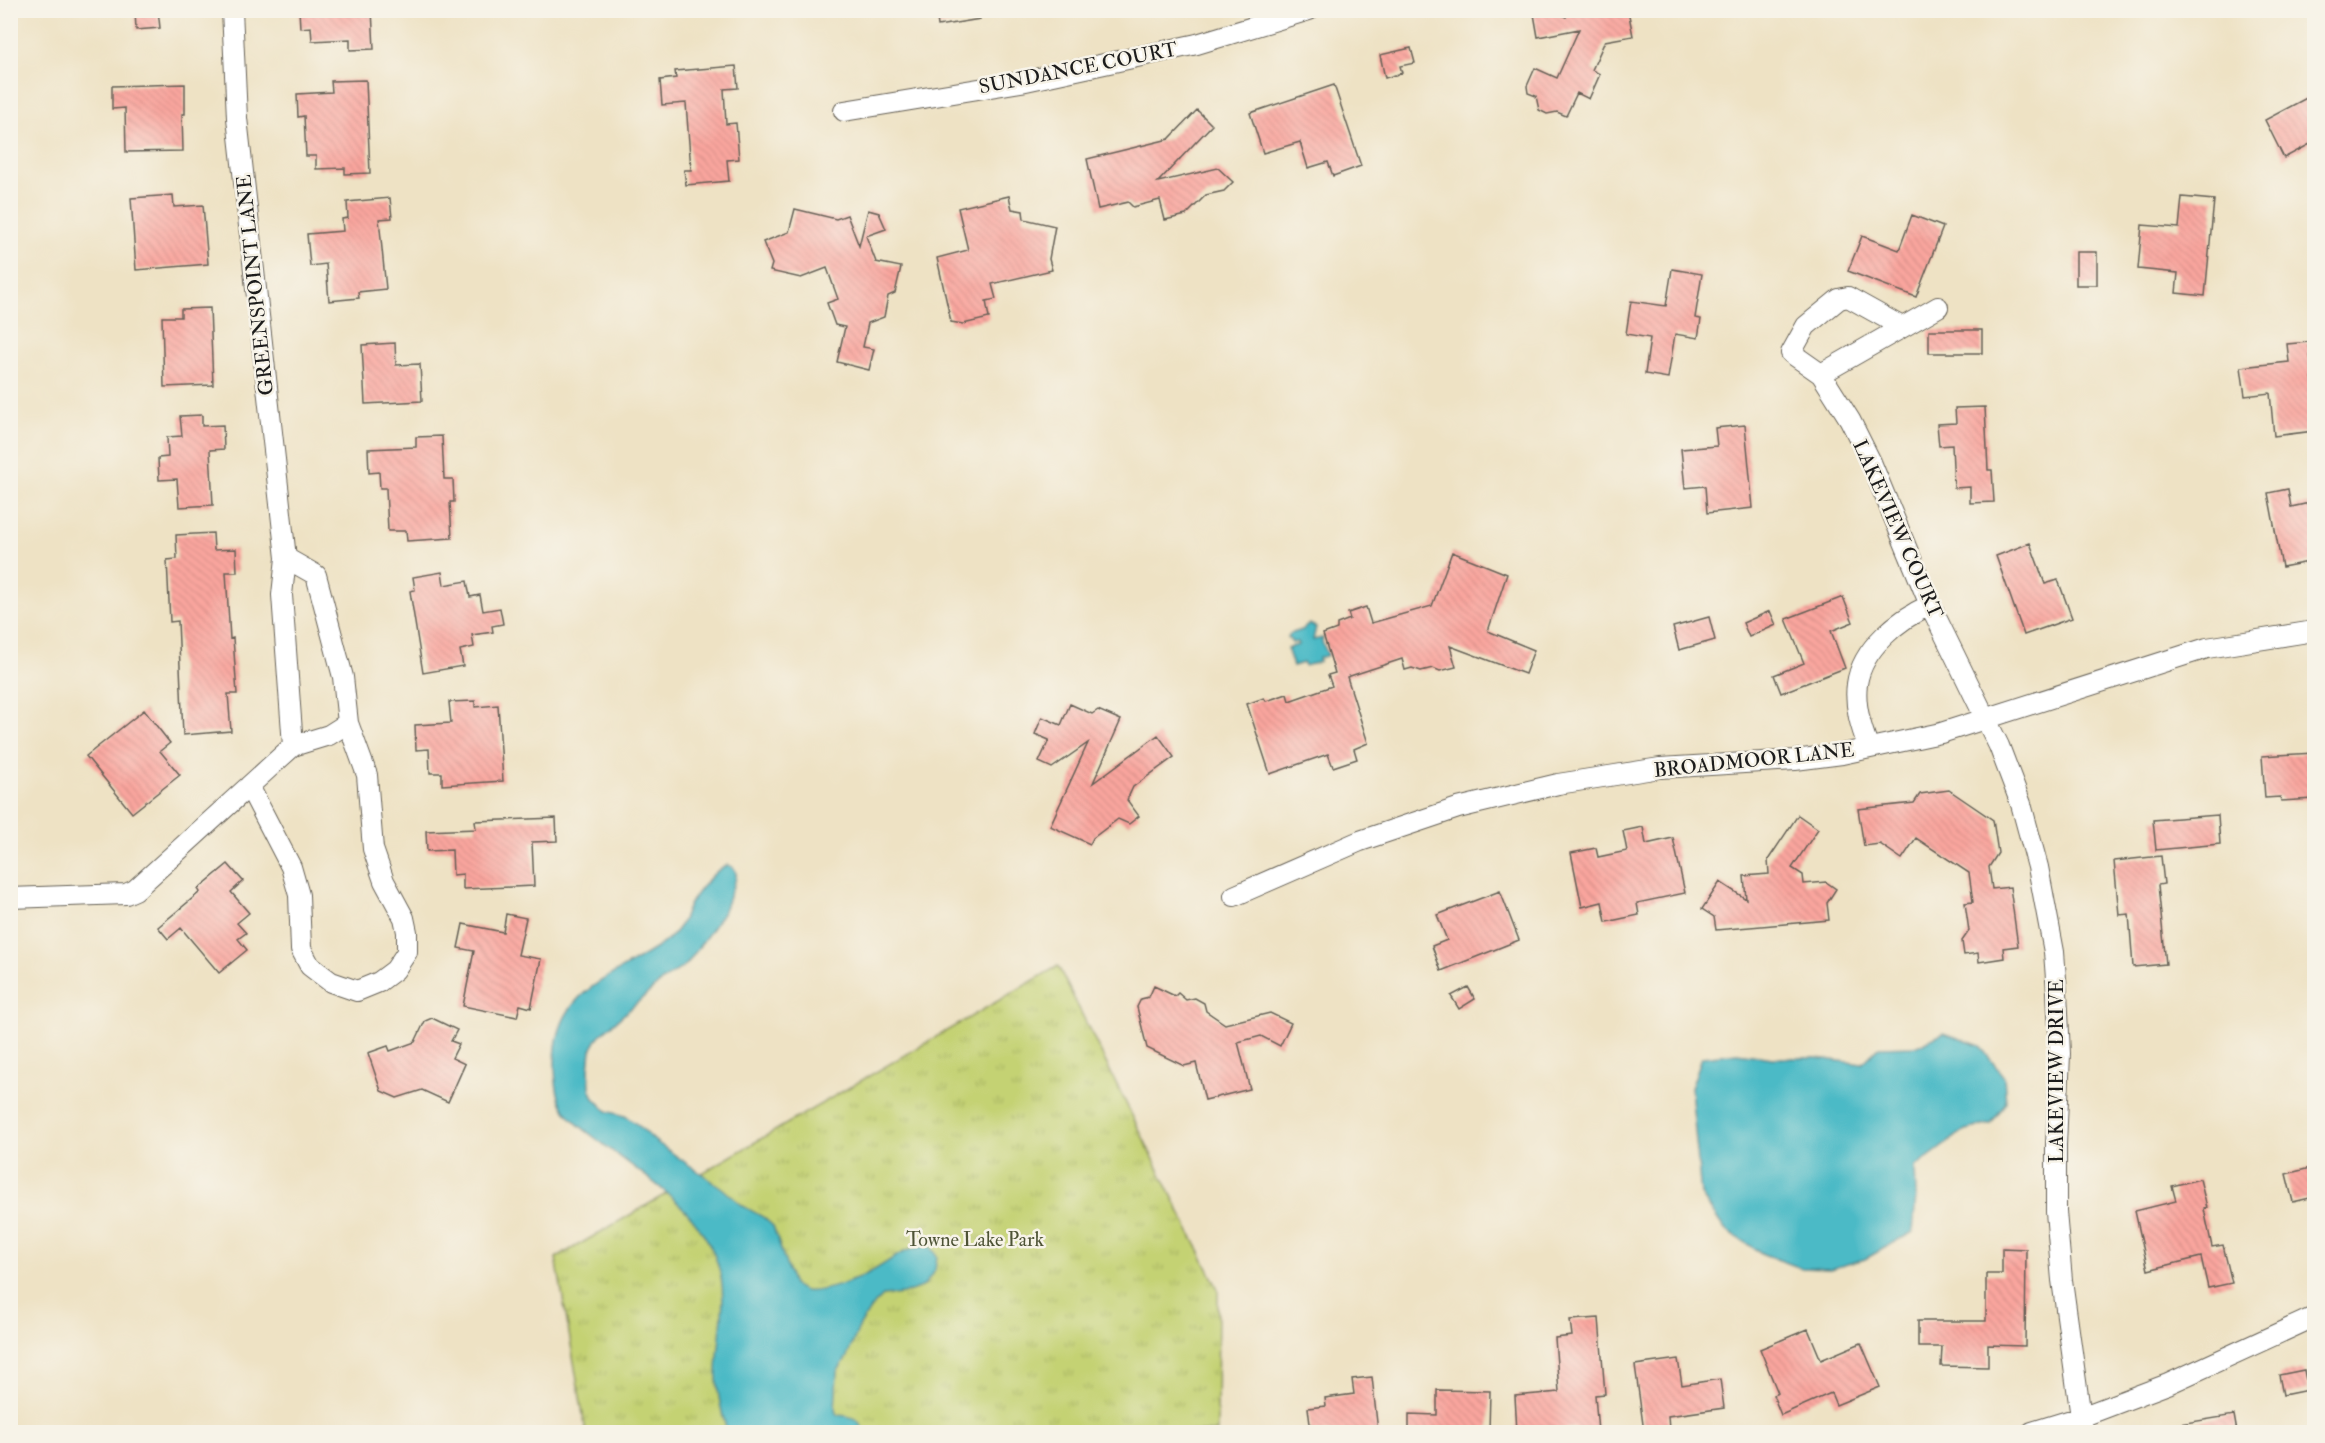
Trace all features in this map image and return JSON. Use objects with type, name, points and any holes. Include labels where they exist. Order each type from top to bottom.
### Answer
[{"type":"street","name":"GREENSPOINT LANE","points":[[232,10],[237,118],[286,558],[282,595],[293,746]]},
{"type":"street","name":"SUNDANCE COURT","points":[[844,111],[1021,82],[1186,46],[1309,10]]},
{"type":"street","name":"LAKEVIEW COURT","points":[[1902,327],[1848,297],[1839,299],[1806,326],[1791,353],[1821,374],[1850,420],[1871,462],[1930,605],[1987,718]]},
{"type":"street","points":[[1821,374],[1938,307]]},
{"type":"street","points":[[249,786],[291,867],[299,895],[301,949],[310,966],[331,982],[357,991],[379,982],[395,970],[407,952],[408,932],[404,918],[384,881],[373,849],[367,775],[348,723],[343,676],[316,575],[286,558]]},
{"type":"street","points":[[1869,748],[1861,727],[1857,704],[1857,683],[1867,658],[1896,624],[1909,614],[1930,605]]},
{"type":"street","name":"BROADMOOR LANE","points":[[1234,896],[1360,841],[1458,808],[1558,783],[1660,768],[1795,760],[1842,754],[1941,733],[2207,648],[2314,631]]},
{"type":"street","name":"LAKEVIEW DRIVE","points":[[1987,718],[2021,804],[2038,867],[2054,952],[2060,1054],[2056,1212],[2061,1280],[2082,1425]]},
{"type":"street","points":[[10,898],[126,894],[135,890],[293,746],[329,735],[348,723]]},
{"type":"street","points":[[2032,1432],[2082,1425],[2314,1317]]},
{"type":"green space","name":"Towne Lake Park","points":[[1058,966],[1218,1289],[1217,1432],[586,1432],[556,1258]]},
{"type":"water","points":[[1309,624],[1316,627],[1313,640],[1323,638],[1322,642],[1328,655],[1319,658],[1319,662],[1305,666],[1303,663],[1293,666],[1287,648],[1298,645],[1297,642],[1292,643],[1288,637]]},
{"type":"water","points":[[728,865],[735,870],[736,878],[723,913],[687,964],[662,981],[599,1036],[591,1050],[590,1088],[594,1098],[607,1111],[625,1116],[638,1125],[655,1141],[773,1226],[793,1285],[802,1290],[821,1290],[849,1282],[866,1275],[907,1251],[931,1247],[937,1256],[935,1270],[924,1286],[903,1294],[883,1296],[870,1309],[859,1327],[847,1357],[837,1372],[835,1410],[837,1415],[854,1419],[864,1432],[727,1432],[717,1382],[723,1303],[721,1275],[708,1242],[684,1209],[669,1195],[571,1118],[563,1107],[557,1091],[555,1063],[557,1040],[563,1021],[572,1006],[597,983],[652,951],[669,938],[679,927],[702,886],[718,870]]},
{"type":"water","points":[[1944,1033],[1980,1046],[2004,1077],[2006,1102],[1991,1124],[1965,1130],[1915,1167],[1916,1196],[1913,1232],[1865,1259],[1830,1269],[1801,1268],[1763,1254],[1725,1230],[1701,1195],[1691,1088],[1702,1057],[1737,1053],[1773,1058],[1817,1058],[1862,1064],[1879,1047],[1917,1046]]},
{"type":"building","points":[[135,10],[158,10],[160,28],[136,30]]},
{"type":"building","points":[[299,10],[372,10],[374,49],[350,50],[350,39],[312,41],[311,27],[300,28]]},
{"type":"building","points":[[936,10],[980,10],[980,19],[938,26]]},
{"type":"building","points":[[1569,10],[1628,10],[1633,36],[1605,41],[1592,70],[1600,74],[1589,99],[1577,93],[1566,116],[1557,112],[1547,114],[1539,110],[1536,96],[1528,93],[1527,86],[1535,68],[1557,78],[1579,29],[1538,37],[1534,14],[1551,11],[1566,17]]},
{"type":"building","points":[[1411,48],[1415,63],[1400,66],[1402,73],[1385,78],[1380,55]]},
{"type":"building","points":[[736,66],[738,88],[724,89],[726,124],[736,123],[739,159],[727,160],[729,181],[686,185],[684,170],[691,170],[686,103],[662,105],[660,80],[676,78],[675,71]]},
{"type":"building","points":[[366,80],[370,173],[345,174],[345,168],[316,169],[316,156],[306,156],[304,116],[298,117],[297,94],[332,92],[331,81]]},
{"type":"building","points":[[185,84],[185,114],[182,114],[183,151],[126,152],[125,108],[112,109],[112,86]]},
{"type":"building","points":[[1334,85],[1361,166],[1333,176],[1328,162],[1308,168],[1300,142],[1263,153],[1250,113]]},
{"type":"building","points":[[2314,94],[2314,142],[2284,158],[2265,120]]},
{"type":"building","points":[[1197,110],[1212,125],[1158,182],[1218,168],[1233,182],[1224,191],[1206,195],[1186,215],[1165,220],[1160,200],[1133,207],[1128,202],[1098,209],[1087,159],[1169,139]]},
{"type":"building","points":[[173,195],[174,207],[203,205],[208,264],[136,270],[131,198]]},
{"type":"building","points":[[1009,196],[1012,209],[1023,211],[1024,219],[1055,226],[1049,259],[1052,270],[992,284],[996,299],[986,301],[989,318],[963,324],[951,322],[937,258],[968,250],[958,208]]},
{"type":"building","points":[[2182,197],[2214,200],[2205,296],[2176,293],[2178,273],[2138,269],[2142,225],[2179,228]]},
{"type":"building","points":[[390,198],[392,218],[379,219],[386,289],[358,292],[359,298],[329,301],[326,264],[310,266],[307,234],[343,231],[342,219],[348,218],[347,202]]},
{"type":"building","points":[[795,209],[836,219],[847,215],[859,246],[868,210],[879,213],[886,229],[866,236],[876,262],[901,267],[895,293],[888,296],[884,317],[868,323],[863,347],[874,349],[869,370],[837,362],[845,327],[835,325],[827,303],[838,299],[827,268],[801,278],[770,271],[772,264],[763,242],[789,232]]},
{"type":"building","points":[[1912,215],[1943,227],[1916,297],[1848,271],[1862,236],[1899,250]]},
{"type":"building","points":[[2076,252],[2097,252],[2097,285],[2076,285]]},
{"type":"building","points":[[1672,269],[1702,274],[1695,318],[1701,319],[1698,338],[1675,334],[1668,378],[1645,374],[1650,338],[1626,334],[1631,301],[1666,306]]},
{"type":"building","points":[[210,308],[213,385],[164,387],[162,317],[181,317],[181,309]]},
{"type":"building","points":[[1929,330],[1982,330],[1982,353],[1929,353]]},
{"type":"building","points":[[2309,342],[2314,397],[2314,431],[2274,436],[2270,393],[2245,396],[2241,367],[2289,362],[2287,344]]},
{"type":"building","points":[[395,343],[396,365],[420,364],[422,401],[365,404],[362,345]]},
{"type":"building","points":[[1985,407],[1988,470],[1992,470],[1994,502],[1970,503],[1970,487],[1954,488],[1952,445],[1939,446],[1937,424],[1956,423],[1955,408]]},
{"type":"building","points":[[202,415],[202,426],[223,425],[224,449],[210,450],[213,505],[179,507],[177,479],[159,480],[158,458],[168,457],[167,437],[182,436],[180,416]]},
{"type":"building","points":[[1745,425],[1753,508],[1707,513],[1705,486],[1685,488],[1681,449],[1717,446],[1715,428]]},
{"type":"building","points":[[442,436],[444,479],[453,479],[454,502],[450,502],[452,538],[407,541],[406,531],[388,531],[386,488],[380,488],[379,472],[369,473],[368,449],[416,447],[416,437]]},
{"type":"building","points":[[2288,489],[2291,507],[2314,502],[2314,561],[2282,567],[2268,493]]},
{"type":"building","points":[[213,533],[214,550],[236,549],[237,572],[226,572],[230,639],[233,638],[237,694],[228,694],[231,731],[183,735],[178,621],[170,622],[167,560],[177,559],[176,535]]},
{"type":"building","points":[[2030,543],[2045,584],[2058,580],[2072,618],[2024,635],[1996,556]]},
{"type":"building","points":[[1452,552],[1507,574],[1488,631],[1534,650],[1525,674],[1450,646],[1456,667],[1440,671],[1433,668],[1421,671],[1412,668],[1405,670],[1402,659],[1347,677],[1368,743],[1354,749],[1357,759],[1333,767],[1328,754],[1270,774],[1247,704],[1287,694],[1289,701],[1332,686],[1328,675],[1335,673],[1323,634],[1337,629],[1337,624],[1350,619],[1348,613],[1366,607],[1371,623],[1432,606]]},
{"type":"building","points":[[442,572],[444,585],[467,581],[470,597],[480,595],[483,611],[500,608],[503,624],[492,626],[493,632],[472,635],[474,647],[460,650],[463,666],[423,673],[410,591],[415,590],[413,577]]},
{"type":"building","points":[[1843,597],[1853,622],[1831,631],[1845,668],[1781,693],[1774,675],[1804,663],[1786,619]]},
{"type":"building","points":[[1770,611],[1776,625],[1749,637],[1743,623]]},
{"type":"building","points":[[1709,617],[1715,640],[1679,650],[1673,627]]},
{"type":"building","points":[[475,701],[475,707],[498,705],[503,781],[442,785],[442,773],[430,773],[429,749],[416,750],[415,725],[451,723],[449,702]]},
{"type":"building","points":[[1070,704],[1092,714],[1098,710],[1121,720],[1093,783],[1158,735],[1174,757],[1133,787],[1127,800],[1139,816],[1129,824],[1118,819],[1093,838],[1090,844],[1050,826],[1088,743],[1052,768],[1039,762],[1049,740],[1035,734],[1042,717],[1061,725]]},
{"type":"building","points":[[144,710],[170,743],[160,751],[180,775],[132,813],[86,756]]},
{"type":"building","points":[[2314,753],[2314,799],[2281,801],[2280,797],[2265,798],[2262,756]]},
{"type":"building","points":[[1949,790],[1993,820],[1998,853],[1989,867],[1992,889],[2010,887],[2018,946],[2003,948],[2004,958],[1979,962],[1978,953],[1964,955],[1962,941],[1969,931],[1965,903],[1973,902],[1969,873],[1916,838],[1902,859],[1880,844],[1864,846],[1858,809],[1914,803],[1920,794]]},
{"type":"building","points":[[1798,815],[1818,829],[1792,868],[1803,875],[1804,884],[1826,882],[1836,889],[1827,903],[1829,920],[1716,930],[1714,917],[1702,909],[1720,882],[1746,899],[1744,876],[1769,874],[1768,860]]},
{"type":"building","points":[[2218,815],[2220,844],[2156,850],[2153,820]]},
{"type":"building","points":[[556,818],[557,841],[532,842],[534,886],[463,889],[463,874],[453,875],[452,850],[427,851],[426,831],[476,829],[475,821]]},
{"type":"building","points":[[1643,827],[1646,844],[1673,838],[1685,893],[1637,903],[1639,915],[1606,922],[1602,902],[1582,907],[1571,853],[1596,848],[1598,857],[1627,851],[1623,831]]},
{"type":"building","points":[[2161,856],[2164,884],[2158,885],[2166,964],[2133,967],[2129,914],[2119,915],[2114,861]]},
{"type":"building","points":[[228,864],[243,881],[231,892],[249,913],[237,923],[246,933],[238,939],[247,950],[219,973],[181,928],[168,939],[158,927],[200,892],[198,889]]},
{"type":"building","points":[[1500,891],[1519,940],[1441,971],[1432,946],[1447,940],[1437,915]]},
{"type":"building","points":[[506,914],[526,918],[518,955],[541,959],[531,1008],[520,1005],[517,1017],[463,1006],[474,951],[458,948],[463,924],[503,932]]},
{"type":"building","points":[[1154,986],[1175,996],[1178,993],[1186,1000],[1195,998],[1204,1003],[1206,1011],[1225,1024],[1270,1013],[1291,1023],[1280,1046],[1261,1036],[1238,1042],[1250,1089],[1205,1100],[1196,1063],[1184,1066],[1147,1048],[1137,1007],[1141,999],[1149,997]]},
{"type":"building","points":[[1468,987],[1475,999],[1459,1009],[1451,996]]},
{"type":"building","points":[[432,1018],[457,1030],[451,1041],[459,1044],[452,1058],[465,1064],[448,1102],[422,1090],[397,1098],[381,1091],[368,1053],[388,1046],[390,1051],[415,1042],[425,1021]]},
{"type":"building","points":[[2314,1167],[2314,1197],[2293,1202],[2286,1174]]},
{"type":"building","points":[[2200,1179],[2207,1208],[2204,1209],[2212,1247],[2223,1245],[2232,1283],[2208,1288],[2201,1257],[2148,1270],[2135,1211],[2176,1201],[2172,1186]]},
{"type":"building","points":[[2002,1248],[2026,1249],[2025,1346],[1988,1345],[1988,1367],[1941,1366],[1942,1347],[1918,1347],[1918,1321],[1986,1321],[1986,1274],[2002,1274]]},
{"type":"building","points":[[1599,1318],[1605,1394],[1595,1395],[1598,1432],[1576,1432],[1575,1428],[1517,1432],[1515,1396],[1559,1392],[1555,1338],[1572,1336],[1570,1320]]},
{"type":"building","points":[[1808,1329],[1821,1360],[1861,1343],[1880,1387],[1836,1405],[1831,1393],[1781,1415],[1773,1395],[1778,1393],[1760,1349]]},
{"type":"building","points":[[1678,1359],[1682,1385],[1720,1379],[1724,1408],[1668,1416],[1669,1430],[1644,1432],[1635,1365]]},
{"type":"building","points":[[2304,1370],[2308,1390],[2283,1395],[2279,1375]]},
{"type":"building","points":[[1372,1377],[1378,1432],[1311,1432],[1308,1408],[1326,1406],[1325,1398],[1354,1394],[1352,1379]]},
{"type":"building","points":[[1437,1390],[1490,1391],[1489,1432],[1409,1432],[1409,1414],[1437,1415]]},
{"type":"building","points":[[2234,1415],[2237,1432],[2180,1432],[2179,1424]]}]
